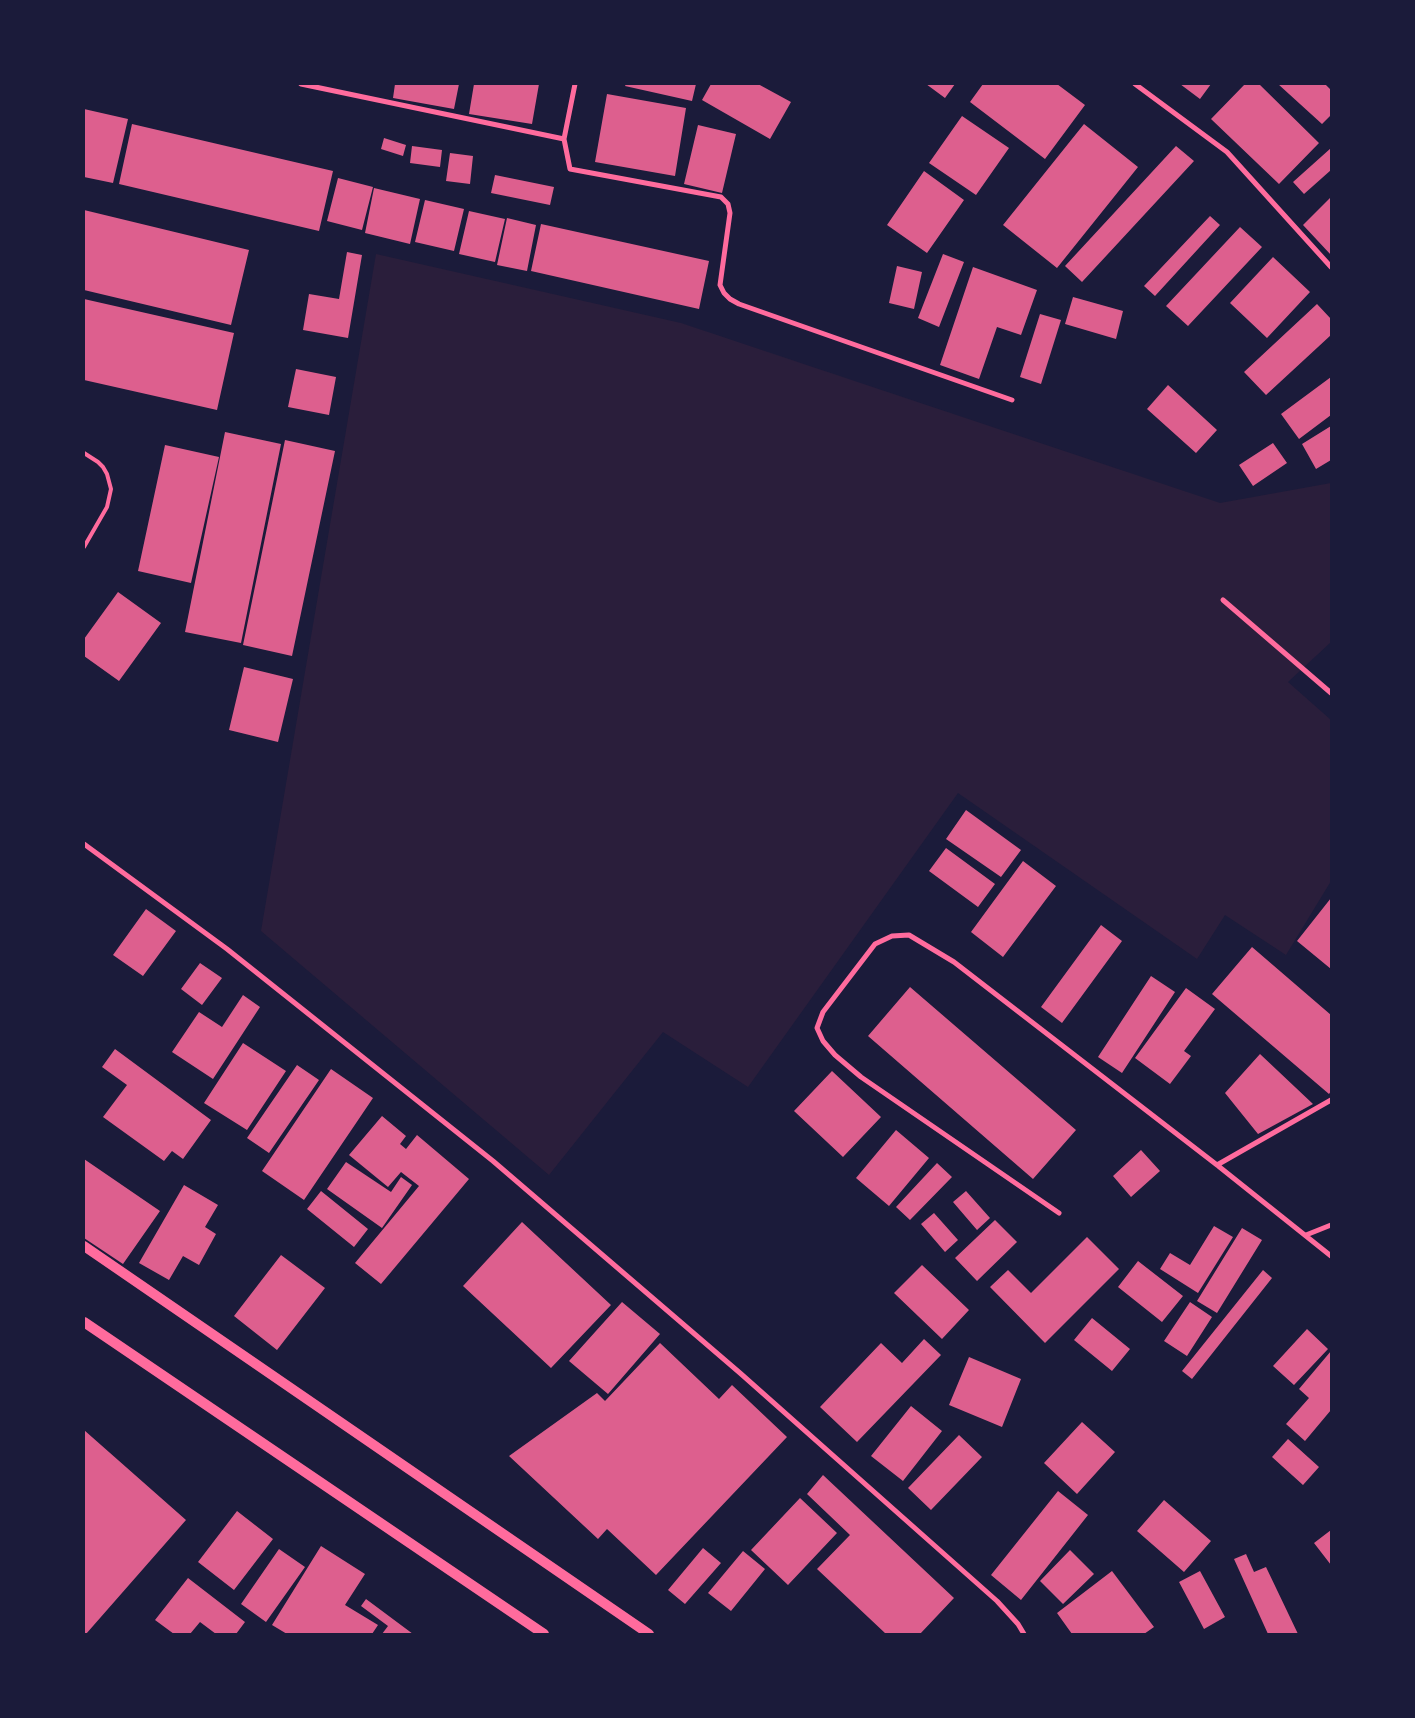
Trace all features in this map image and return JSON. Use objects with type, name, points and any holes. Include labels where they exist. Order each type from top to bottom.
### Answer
[{"type":"main road","points":[[84,1246],[649,1634]]},
{"type":"main road","points":[[84,1322],[544,1634]]},
{"type":"street","points":[[301,84],[330,87],[564,139]]},
{"type":"street","points":[[575,84],[564,139],[570,169],[721,197],[725,200],[730,213],[720,285],[724,293],[734,302],[1012,400]]},
{"type":"street","points":[[1135,84],[1226,152],[1331,267]]},
{"type":"street","points":[[1223,600],[1331,693]]},
{"type":"street","points":[[84,844],[227,949],[493,1161],[740,1373],[997,1601],[1018,1624],[1024,1634]]},
{"type":"street","points":[[1058,1213],[861,1077],[835,1055],[823,1041],[817,1028],[822,1012],[875,944],[892,936],[909,935],[935,949],[1217,1165],[1331,1256]]},
{"type":"street","points":[[1217,1165],[1331,1100]]},
{"type":"street","points":[[1306,1235],[1331,1224]]},
{"type":"lane","points":[[84,453],[103,467],[107,474],[110,489],[107,507],[84,547]]},
{"type":"shaded area","points":[[376,254],[681,323],[1220,503],[1331,483],[1331,642],[1288,682],[1331,720],[1331,881],[1286,955],[1225,915],[1197,959],[958,793],[748,1087],[663,1032],[549,1175],[261,931]]},
{"type":"building","points":[[395,84],[459,84],[454,109],[393,98]]},
{"type":"building","points":[[474,84],[539,84],[532,124],[469,114]]},
{"type":"building","points":[[626,84],[696,84],[692,101],[625,86]]},
{"type":"building","points":[[711,84],[758,84],[791,102],[770,139],[702,100]]},
{"type":"building","points":[[926,84],[955,84],[945,98]]},
{"type":"building","points":[[983,84],[1057,84],[1085,105],[1045,159],[970,102]]},
{"type":"building","points":[[1180,84],[1211,84],[1200,99]]},
{"type":"building","points":[[1245,84],[1259,84],[1319,143],[1279,184],[1211,119]]},
{"type":"building","points":[[1278,84],[1325,84],[1331,90],[1331,115],[1322,124]]},
{"type":"building","points":[[607,94],[686,108],[675,176],[595,162]]},
{"type":"building","points":[[84,109],[128,119],[113,183],[84,177]]},
{"type":"building","points":[[962,116],[1009,148],[976,195],[929,163]]},
{"type":"building","points":[[132,124],[333,171],[319,231],[119,184]]},
{"type":"building","points":[[1084,124],[1138,167],[1057,268],[1003,225]]},
{"type":"building","points":[[698,125],[736,134],[722,193],[684,184]]},
{"type":"building","points":[[384,138],[406,145],[403,156],[381,149]]},
{"type":"building","points":[[412,146],[442,150],[440,167],[410,163]]},
{"type":"building","points":[[1176,146],[1194,161],[1082,282],[1065,266]]},
{"type":"building","points":[[1331,148],[1331,170],[1304,194],[1293,182]]},
{"type":"building","points":[[450,153],[473,156],[470,184],[446,181]]},
{"type":"building","points":[[924,171],[964,200],[927,253],[887,225]]},
{"type":"building","points":[[495,175],[554,187],[550,205],[491,193]]},
{"type":"building","points":[[338,178],[373,187],[362,230],[327,221]]},
{"type":"building","points":[[374,188],[420,199],[410,244],[365,233]]},
{"type":"building","points":[[1331,197],[1331,255],[1303,225]]},
{"type":"building","points":[[425,200],[464,209],[454,251],[415,242]]},
{"type":"building","points":[[84,210],[249,250],[231,325],[84,290]]},
{"type":"building","points":[[469,211],[505,219],[495,262],[459,254]]},
{"type":"building","points":[[1210,216],[1220,225],[1155,296],[1144,286]]},
{"type":"building","points":[[507,218],[536,225],[527,271],[497,265]]},
{"type":"building","points":[[541,224],[709,261],[699,309],[531,271]]},
{"type":"building","points":[[1240,227],[1262,247],[1188,326],[1166,306]]},
{"type":"building","points":[[347,252],[362,255],[348,338],[303,330],[309,294],[339,299]]},
{"type":"building","points":[[943,254],[964,262],[939,327],[918,318]]},
{"type":"building","points":[[1273,257],[1310,292],[1267,338],[1230,303]]},
{"type":"building","points":[[897,266],[922,272],[914,309],[889,303]]},
{"type":"building","points":[[973,267],[1037,290],[1021,335],[997,327],[979,379],[940,365]]},
{"type":"building","points":[[1073,297],[1123,311],[1116,339],[1065,324]]},
{"type":"building","points":[[84,299],[234,333],[217,410],[84,380]]},
{"type":"building","points":[[1317,304],[1331,319],[1331,335],[1266,395],[1244,372]]},
{"type":"building","points":[[1040,314],[1061,320],[1041,384],[1020,377]]},
{"type":"building","points":[[296,369],[336,377],[329,415],[288,407]]},
{"type":"building","points":[[1331,377],[1331,415],[1299,439],[1281,414]]},
{"type":"building","points":[[1168,385],[1217,430],[1196,453],[1147,409]]},
{"type":"building","points":[[1331,426],[1331,460],[1316,469],[1302,444]]},
{"type":"building","points":[[225,432],[281,444],[241,643],[185,632]]},
{"type":"building","points":[[285,440],[335,451],[292,656],[243,645]]},
{"type":"building","points":[[1273,443],[1287,463],[1253,486],[1239,465]]},
{"type":"building","points":[[165,445],[219,457],[191,583],[138,571]]},
{"type":"building","points":[[118,592],[161,623],[119,681],[84,656],[84,639]]},
{"type":"building","points":[[244,667],[293,679],[278,742],[229,730]]},
{"type":"building","points":[[966,810],[1021,850],[1001,877],[946,839]]},
{"type":"building","points":[[946,848],[995,884],[978,907],[929,871]]},
{"type":"building","points":[[1023,861],[1056,886],[1003,957],[971,932]]},
{"type":"building","points":[[1331,898],[1331,969],[1297,941]]},
{"type":"building","points":[[146,909],[176,931],[143,976],[113,955]]},
{"type":"building","points":[[1101,925],[1122,941],[1062,1023],[1041,1007]]},
{"type":"building","points":[[1252,947],[1331,1015],[1331,1091],[1329,1094],[1212,994]]},
{"type":"building","points":[[200,963],[222,978],[202,1005],[181,989]]},
{"type":"building","points":[[1151,976],[1175,992],[1122,1073],[1098,1057]]},
{"type":"building","points":[[910,987],[1076,1130],[1033,1179],[868,1036]]},
{"type":"building","points":[[1186,988],[1215,1009],[1184,1051],[1191,1056],[1170,1084],[1135,1058]]},
{"type":"building","points":[[243,995],[260,1007],[213,1079],[172,1052],[199,1012],[222,1027]]},
{"type":"building","points":[[243,1043],[286,1071],[247,1130],[204,1103]]},
{"type":"building","points":[[115,1049],[211,1120],[183,1159],[172,1151],[164,1161],[103,1117],[127,1085],[102,1067]]},
{"type":"building","points":[[1260,1054],[1313,1104],[1258,1134],[1225,1093]]},
{"type":"building","points":[[297,1065],[319,1080],[269,1153],[247,1138]]},
{"type":"building","points":[[331,1069],[373,1098],[304,1200],[262,1171]]},
{"type":"building","points":[[832,1071],[881,1117],[843,1157],[794,1111]]},
{"type":"building","points":[[382,1116],[406,1136],[400,1144],[406,1149],[417,1135],[469,1179],[381,1284],[355,1263],[419,1186],[401,1172],[388,1187],[349,1155]]},
{"type":"building","points":[[896,1130],[929,1158],[889,1206],[856,1178]]},
{"type":"building","points":[[1141,1150],[1160,1171],[1131,1197],[1113,1176]]},
{"type":"building","points":[[84,1159],[160,1211],[123,1264],[84,1238]]},
{"type":"building","points":[[346,1162],[391,1192],[401,1177],[412,1185],[382,1228],[327,1189]]},
{"type":"building","points":[[937,1163],[952,1177],[910,1220],[896,1207]]},
{"type":"building","points":[[184,1185],[218,1205],[205,1227],[216,1234],[199,1265],[183,1256],[169,1280],[139,1263]]},
{"type":"building","points":[[321,1191],[368,1229],[354,1247],[307,1209]]},
{"type":"building","points":[[966,1191],[990,1218],[977,1230],[953,1202]]},
{"type":"building","points":[[934,1213],[958,1240],[945,1252],[921,1224]]},
{"type":"building","points":[[995,1220],[1017,1242],[977,1281],[955,1258]]},
{"type":"building","points":[[522,1222],[611,1305],[551,1368],[463,1286]]},
{"type":"building","points":[[1214,1226],[1233,1237],[1198,1293],[1160,1269],[1170,1253],[1190,1265]]},
{"type":"building","points":[[1242,1228],[1262,1240],[1217,1313],[1197,1301]]},
{"type":"building","points":[[1087,1237],[1119,1269],[1045,1343],[990,1287],[1008,1270],[1031,1293]]},
{"type":"building","points":[[281,1255],[325,1288],[277,1350],[234,1316]]},
{"type":"building","points":[[1138,1261],[1183,1296],[1162,1322],[1118,1287]]},
{"type":"building","points":[[922,1265],[969,1310],[942,1339],[894,1293]]},
{"type":"building","points":[[1263,1270],[1272,1278],[1192,1379],[1182,1371]]},
{"type":"building","points":[[622,1302],[660,1334],[608,1394],[569,1361]]},
{"type":"building","points":[[1190,1302],[1212,1317],[1187,1356],[1164,1341]]},
{"type":"building","points":[[1092,1318],[1130,1349],[1112,1371],[1074,1340]]},
{"type":"building","points":[[1307,1329],[1328,1349],[1294,1385],[1273,1366]]},
{"type":"building","points":[[924,1339],[941,1355],[857,1442],[820,1407],[881,1343],[902,1363]]},
{"type":"building","points":[[660,1343],[719,1399],[732,1385],[787,1437],[656,1575],[607,1529],[598,1539],[509,1456],[597,1393],[605,1401]]},
{"type":"building","points":[[1331,1351],[1331,1410],[1305,1441],[1286,1424],[1309,1398],[1299,1389]]},
{"type":"building","points":[[969,1357],[1021,1379],[1002,1427],[949,1405]]},
{"type":"building","points":[[911,1406],[942,1431],[903,1481],[871,1456]]},
{"type":"building","points":[[1082,1422],[1115,1452],[1077,1494],[1044,1463]]},
{"type":"building","points":[[84,1430],[186,1520],[86,1634],[84,1634]]},
{"type":"building","points":[[959,1435],[982,1457],[931,1510],[908,1488]]},
{"type":"building","points":[[1288,1439],[1319,1467],[1303,1485],[1272,1457]]},
{"type":"building","points":[[823,1475],[954,1598],[920,1634],[886,1634],[817,1569],[850,1535],[807,1494]]},
{"type":"building","points":[[1058,1491],[1088,1515],[1021,1600],[991,1575]]},
{"type":"building","points":[[800,1498],[837,1533],[788,1585],[751,1550]]},
{"type":"building","points":[[1164,1500],[1211,1541],[1184,1572],[1137,1531]]},
{"type":"building","points":[[237,1511],[273,1539],[234,1590],[198,1562]]},
{"type":"building","points":[[1331,1530],[1331,1565],[1314,1543]]},
{"type":"building","points":[[321,1546],[365,1574],[345,1605],[378,1625],[372,1634],[287,1634],[272,1625]]},
{"type":"building","points":[[703,1548],[721,1563],[685,1604],[668,1590]]},
{"type":"building","points":[[279,1549],[305,1567],[266,1622],[241,1604]]},
{"type":"building","points":[[1070,1550],[1094,1574],[1063,1604],[1040,1581]]},
{"type":"building","points":[[743,1551],[765,1569],[731,1611],[708,1593]]},
{"type":"building","points":[[1246,1554],[1254,1572],[1266,1567],[1298,1634],[1268,1634],[1234,1559]]},
{"type":"building","points":[[1112,1571],[1154,1627],[1144,1634],[1072,1634],[1057,1613]]},
{"type":"building","points":[[1200,1571],[1225,1617],[1204,1629],[1179,1582]]},
{"type":"building","points":[[188,1578],[245,1622],[236,1634],[216,1634],[200,1622],[190,1634],[174,1634],[155,1620]]},
{"type":"building","points":[[366,1599],[413,1634],[382,1634],[388,1626],[361,1606]]}]
